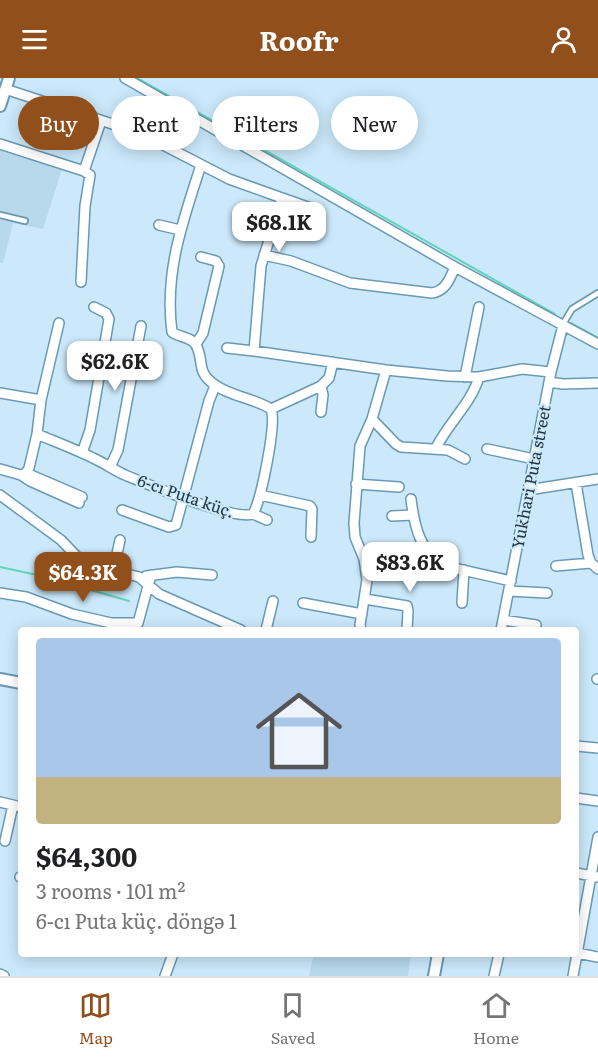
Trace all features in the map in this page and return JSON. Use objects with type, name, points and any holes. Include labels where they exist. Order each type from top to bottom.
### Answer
[{"type":"street","points":[[125,78],[455,267],[598,344]]},
{"type":"street","points":[[0,106],[7,84],[101,121],[140,133],[229,179],[316,210]]},
{"type":"street","points":[[84,171],[101,121]]},
{"type":"street","points":[[0,144],[84,171],[90,175],[85,206],[81,282]]},
{"type":"street","points":[[201,165],[180,230],[171,274],[172,332],[193,341],[196,345],[202,374],[215,386],[271,409],[321,386],[329,378],[333,362]]},
{"type":"street","points":[[254,351],[260,275],[282,198]]},
{"type":"street","points":[[159,225],[180,230]]},
{"type":"street","points":[[264,255],[291,261],[350,283],[432,293],[437,293],[445,286],[455,267]]},
{"type":"street","points":[[196,345],[203,333],[219,266],[216,261],[201,257]]},
{"type":"street","points":[[82,453],[90,430],[108,320],[106,313],[94,308]]},
{"type":"street","points":[[465,377],[479,308]]},
{"type":"street","points":[[24,474],[37,434],[41,400],[59,323]]},
{"type":"street","name":"Yukhari Puta street","points":[[502,625],[551,372],[563,325]]},
{"type":"street","points":[[110,467],[118,450],[141,326]]},
{"type":"street","points":[[227,348],[386,370],[465,377],[479,377],[522,369],[551,372]]},
{"type":"street","points":[[361,627],[366,599],[367,571],[355,537],[356,484],[360,446],[372,419],[386,370]]},
{"type":"street","points":[[436,448],[470,398],[479,377]]},
{"type":"street","points":[[549,382],[598,383]]},
{"type":"street","points":[[122,510],[169,527],[176,525],[215,386]]},
{"type":"street","points":[[321,386],[323,395],[321,412]]},
{"type":"street","points":[[0,393],[41,400]]},
{"type":"street","name":"6-cı Puta küç.","points":[[37,434],[126,475],[226,512],[244,515],[253,514],[260,495],[272,429],[271,409]]},
{"type":"street","points":[[372,419],[401,447],[448,450],[465,459]]},
{"type":"street","points":[[487,449],[534,459]]},
{"type":"street","points":[[0,470],[24,474],[80,500]]},
{"type":"street","points":[[528,490],[598,479]]},
{"type":"street","points":[[576,483],[588,555],[595,566]]},
{"type":"street","points":[[356,484],[399,487]]},
{"type":"street","points":[[0,495],[61,540],[83,563],[139,577],[177,572],[212,575]]},
{"type":"street","points":[[260,495],[310,506],[312,509],[311,537]]},
{"type":"street","points":[[411,499],[413,515],[424,546],[430,555],[445,567],[511,580]]},
{"type":"street","points":[[253,514],[267,520]]},
{"type":"street","points":[[392,516],[413,515]]},
{"type":"street","points":[[113,572],[120,540]]},
{"type":"street","points":[[556,566],[595,566]]},
{"type":"street","points":[[462,603],[464,570]]},
{"type":"street","points":[[0,593],[26,597],[64,612],[111,623],[137,626],[152,575]]},
{"type":"street","points":[[139,577],[159,594],[234,627]]},
{"type":"street","points":[[509,591],[547,593]]},
{"type":"street","points":[[366,599],[406,606],[407,627]]},
{"type":"street","points":[[267,627],[273,601]]},
{"type":"street","points":[[303,603],[362,614]]},
{"type":"street","points":[[502,625],[536,625]]},
{"type":"street","points":[[0,679],[18,682]]},
{"type":"street","points":[[579,746],[598,748]]},
{"type":"street","points":[[579,798],[598,801]]},
{"type":"street","points":[[0,802],[17,806],[5,841]]},
{"type":"street","points":[[579,944],[595,876],[598,837]]},
{"type":"street","points":[[579,873],[595,876]]},
{"type":"street","points":[[579,953],[598,957]]},
{"type":"street","points":[[165,976],[171,957]]},
{"type":"street","points":[[434,976],[437,957]]},
{"type":"street","points":[[494,976],[498,957]]},
{"type":"street","points":[[573,976],[576,957]]},
{"type":"lane","points":[[0,215],[25,221]]},
{"type":"lane","points":[[563,325],[572,309],[598,293]]},
{"type":"shaded area","points":[[0,146],[62,169],[43,229],[13,223],[3,263],[0,263]]},
{"type":"shaded area","points":[[313,957],[411,957],[408,976],[309,976]]},
{"type":"waterway","points":[[137,78],[555,314]]},
{"type":"waterway","points":[[571,323],[598,338]]},
{"type":"waterway","points":[[0,567],[42,576],[129,601]]}]
